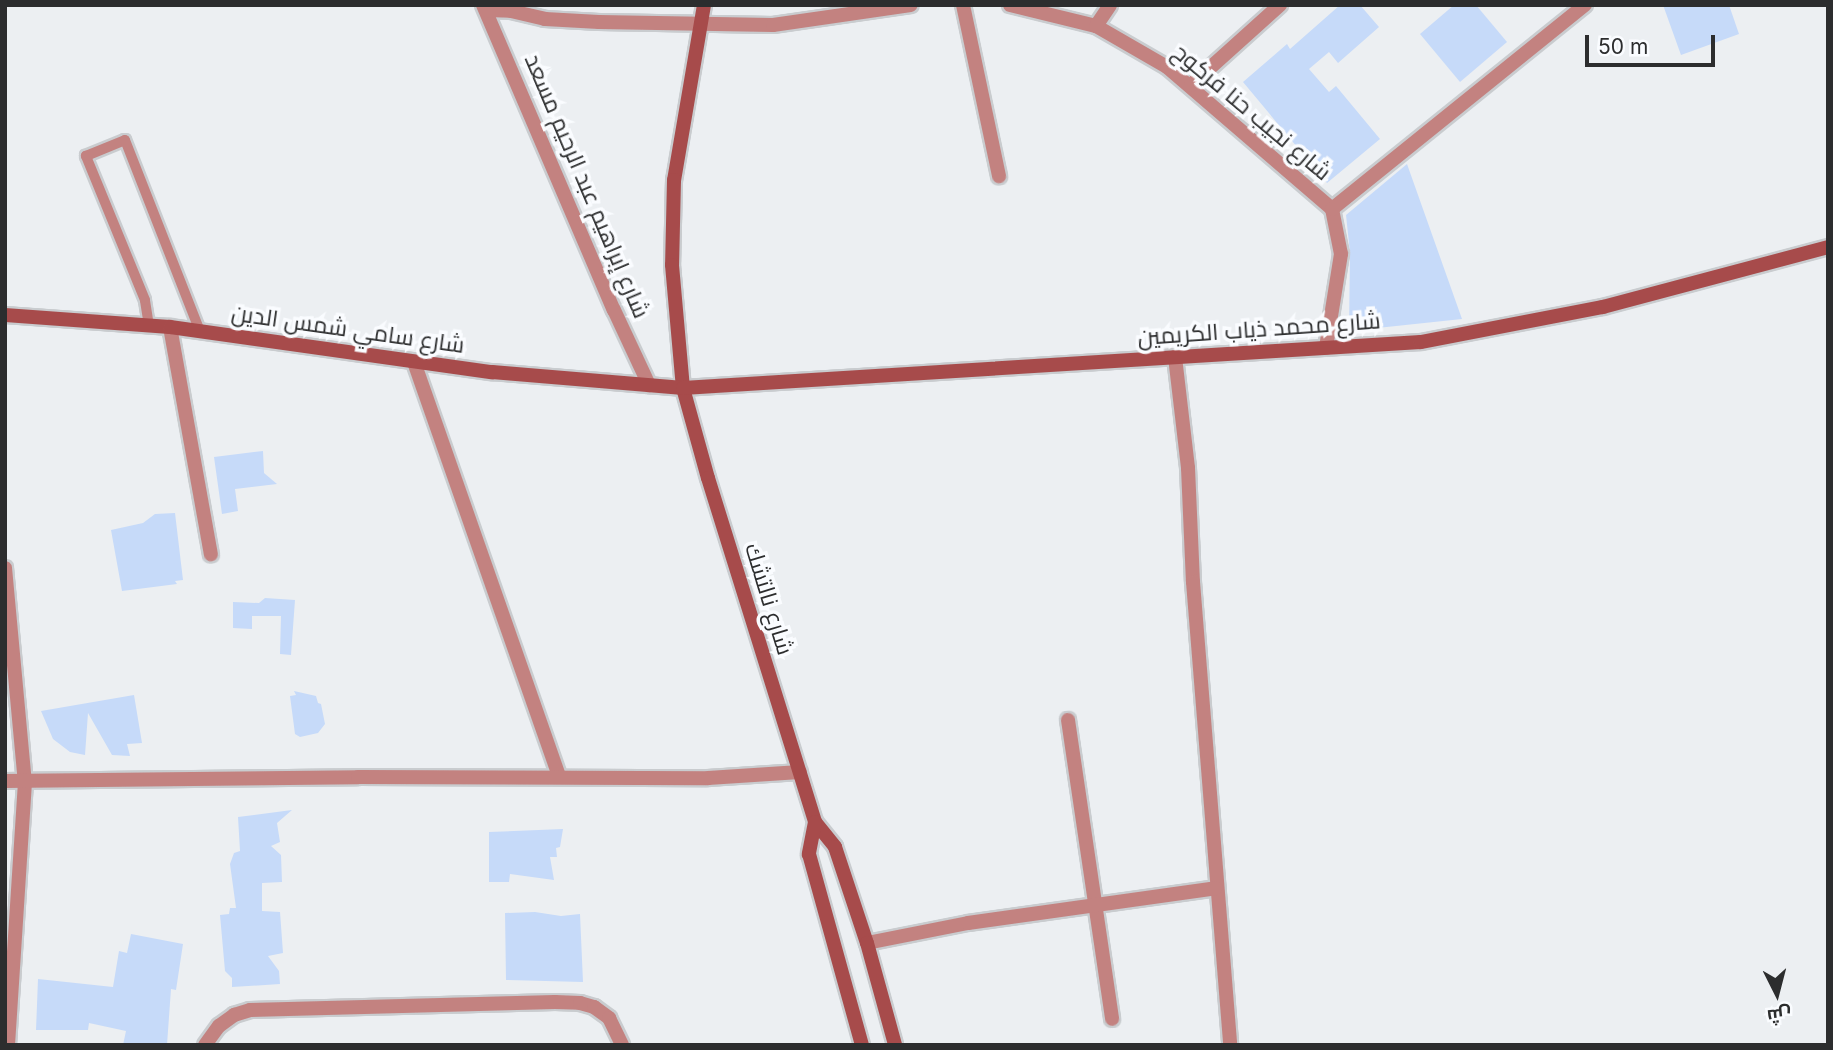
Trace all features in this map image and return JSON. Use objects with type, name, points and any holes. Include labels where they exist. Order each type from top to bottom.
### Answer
[{"type":"street","name":"شارع نالتشك","points":[[705,5],[674,180],[671,265],[683,388],[731,554],[815,822],[835,847],[867,943],[895,1045]]},
{"type":"street","points":[[485,8],[545,19],[774,25],[911,5]]},
{"type":"street","points":[[963,5],[999,176]]},
{"type":"street","name":"شارع نجيب حنا فركوح","points":[[1010,5],[1097,26],[1167,66],[1332,209],[1341,254],[1326,348]]},
{"type":"street","points":[[1097,26],[1110,5]]},
{"type":"street","points":[[1191,85],[1280,5]]},
{"type":"street","points":[[1332,209],[1585,5]]},
{"type":"street","name":"شارع إبراهيم عبد الرحيم مسعد","points":[[485,8],[608,298],[649,385]]},
{"type":"street","name":"شارع محمد ذياب الكريمين","points":[[683,388],[1421,342],[1642,297],[1828,247]]},
{"type":"street","name":"شارع سامي شمس الدين","points":[[5,316],[170,327],[492,372],[683,388]]},
{"type":"street","points":[[170,327],[211,554]]},
{"type":"street","points":[[1175,357],[1188,468],[1216,888],[1230,1045]]},
{"type":"street","points":[[414,362],[559,776]]},
{"type":"street","points":[[5,568],[25,782],[8,1045]]},
{"type":"street","points":[[1068,720],[1112,1019]]},
{"type":"street","points":[[5,781],[559,776],[708,778],[800,772]]},
{"type":"street","name":"شارع نالتشك","points":[[815,822],[809,854],[862,1045]]},
{"type":"street","points":[[867,943],[968,923],[1216,888]]},
{"type":"street","points":[[205,1045],[219,1026],[250,1010],[555,1002],[580,1003],[594,1007],[609,1018],[622,1045]]},
{"type":"lane","points":[[149,326],[145,300],[86,156],[125,140],[200,331]]},
{"type":"building","points":[[1340,5],[1360,5],[1379,27],[1338,63],[1329,52],[1309,69],[1329,92],[1336,86],[1380,139],[1327,183],[1243,82],[1287,44],[1290,49]]},
{"type":"building","points":[[1454,5],[1476,5],[1507,42],[1460,82],[1420,34]]},
{"type":"building","points":[[1663,5],[1729,5],[1739,34],[1681,55]]},
{"type":"building","points":[[1407,164],[1462,319],[1349,331],[1350,253],[1346,215]]},
{"type":"building","points":[[263,451],[264,473],[277,484],[235,489],[238,511],[222,514],[214,457]]},
{"type":"building","points":[[175,513],[183,580],[175,581],[177,584],[122,591],[111,530],[143,523],[155,514]]},
{"type":"building","points":[[265,598],[295,600],[291,655],[280,654],[281,616],[252,616],[252,629],[233,628],[233,602],[259,603]]},
{"type":"building","points":[[294,691],[316,696],[321,704],[325,724],[318,733],[300,737],[295,734],[290,696],[296,695]]},
{"type":"building","points":[[134,695],[142,743],[127,744],[130,756],[112,755],[88,713],[85,755],[70,752],[53,739],[41,711]]},
{"type":"building","points":[[292,810],[277,823],[280,842],[271,846],[281,855],[282,882],[262,883],[262,911],[280,912],[283,953],[268,956],[279,971],[280,984],[232,987],[232,978],[225,971],[220,915],[229,914],[230,908],[236,908],[230,864],[234,853],[240,851],[238,817]]},
{"type":"building","points":[[563,829],[560,847],[556,848],[557,857],[550,857],[554,880],[510,874],[509,882],[489,882],[489,832]]},
{"type":"building","points":[[535,912],[561,916],[580,914],[583,982],[506,980],[505,913]]},
{"type":"building","points":[[131,934],[183,944],[176,990],[171,989],[167,1045],[123,1045],[126,1031],[89,1023],[88,1030],[36,1030],[38,979],[113,987],[119,951],[127,953]]}]
